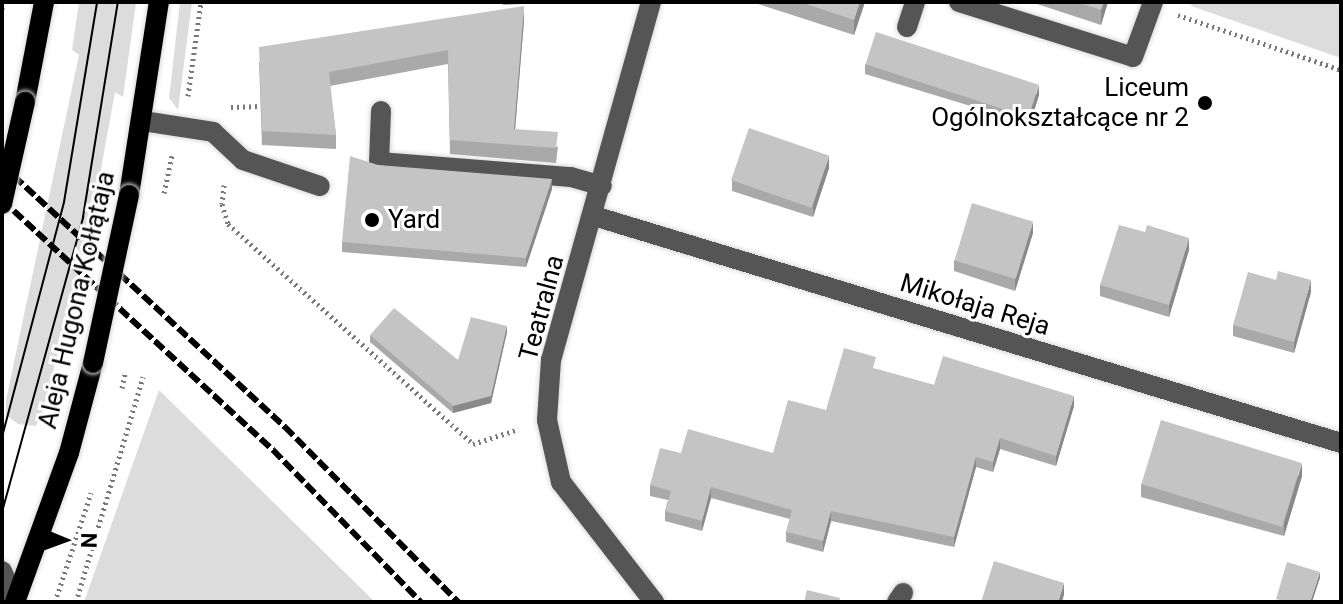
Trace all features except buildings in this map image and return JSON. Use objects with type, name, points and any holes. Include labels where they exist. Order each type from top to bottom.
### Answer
[{"type":"main road","points":[[2,204],[44,2]]},
{"type":"main road","name":"Aleja Hugona Kołłątaja","points":[[16,601],[69,453],[93,363],[143,121],[159,2]]},
{"type":"street","name":"Teatralna","points":[[651,2],[594,216],[551,360],[547,420],[561,482],[654,602]]},
{"type":"street","points":[[907,27],[915,2]]},
{"type":"street","points":[[959,2],[1133,57],[1152,4]]},
{"type":"street","points":[[381,111],[379,162],[571,177],[602,186]]},
{"type":"street","points":[[143,121],[213,132],[243,160],[320,186]]},
{"type":"street","name":"Mikołaja Reja","points":[[594,216],[1341,443]]},
{"type":"street","points":[[2,571],[16,601]]},
{"type":"path","points":[[2,9],[3,2]]},
{"type":"path","points":[[1152,4],[1341,70]]},
{"type":"path","points":[[233,107],[260,106]]},
{"type":"path","points":[[228,224],[473,444],[547,420]]},
{"type":"path","points":[[76,602],[143,377]]},
{"type":"shaded area","points":[[79,2],[136,2],[123,97],[115,92],[91,224],[43,411],[36,426],[18,424],[6,415],[6,400],[79,55],[72,50]]},
{"type":"shaded area","points":[[180,2],[192,2],[178,110],[169,98]]},
{"type":"shaded area","points":[[1192,2],[1341,2],[1341,58],[1191,6]]},
{"type":"shaded area","points":[[159,390],[375,602],[84,602]]},
{"type":"tram line","points":[[2,437],[64,202],[97,2]]},
{"type":"tram line","points":[[2,512],[83,217],[118,2]]},
{"type":"railway","points":[[2,165],[285,427],[458,602]]},
{"type":"railway","points":[[2,200],[273,450],[421,602]]},
{"type":"place","name":"Liceum Ogólnokształcące nr 2","points":[[1205,103]]},
{"type":"place","name":"Yard","points":[[372,220]]}]
